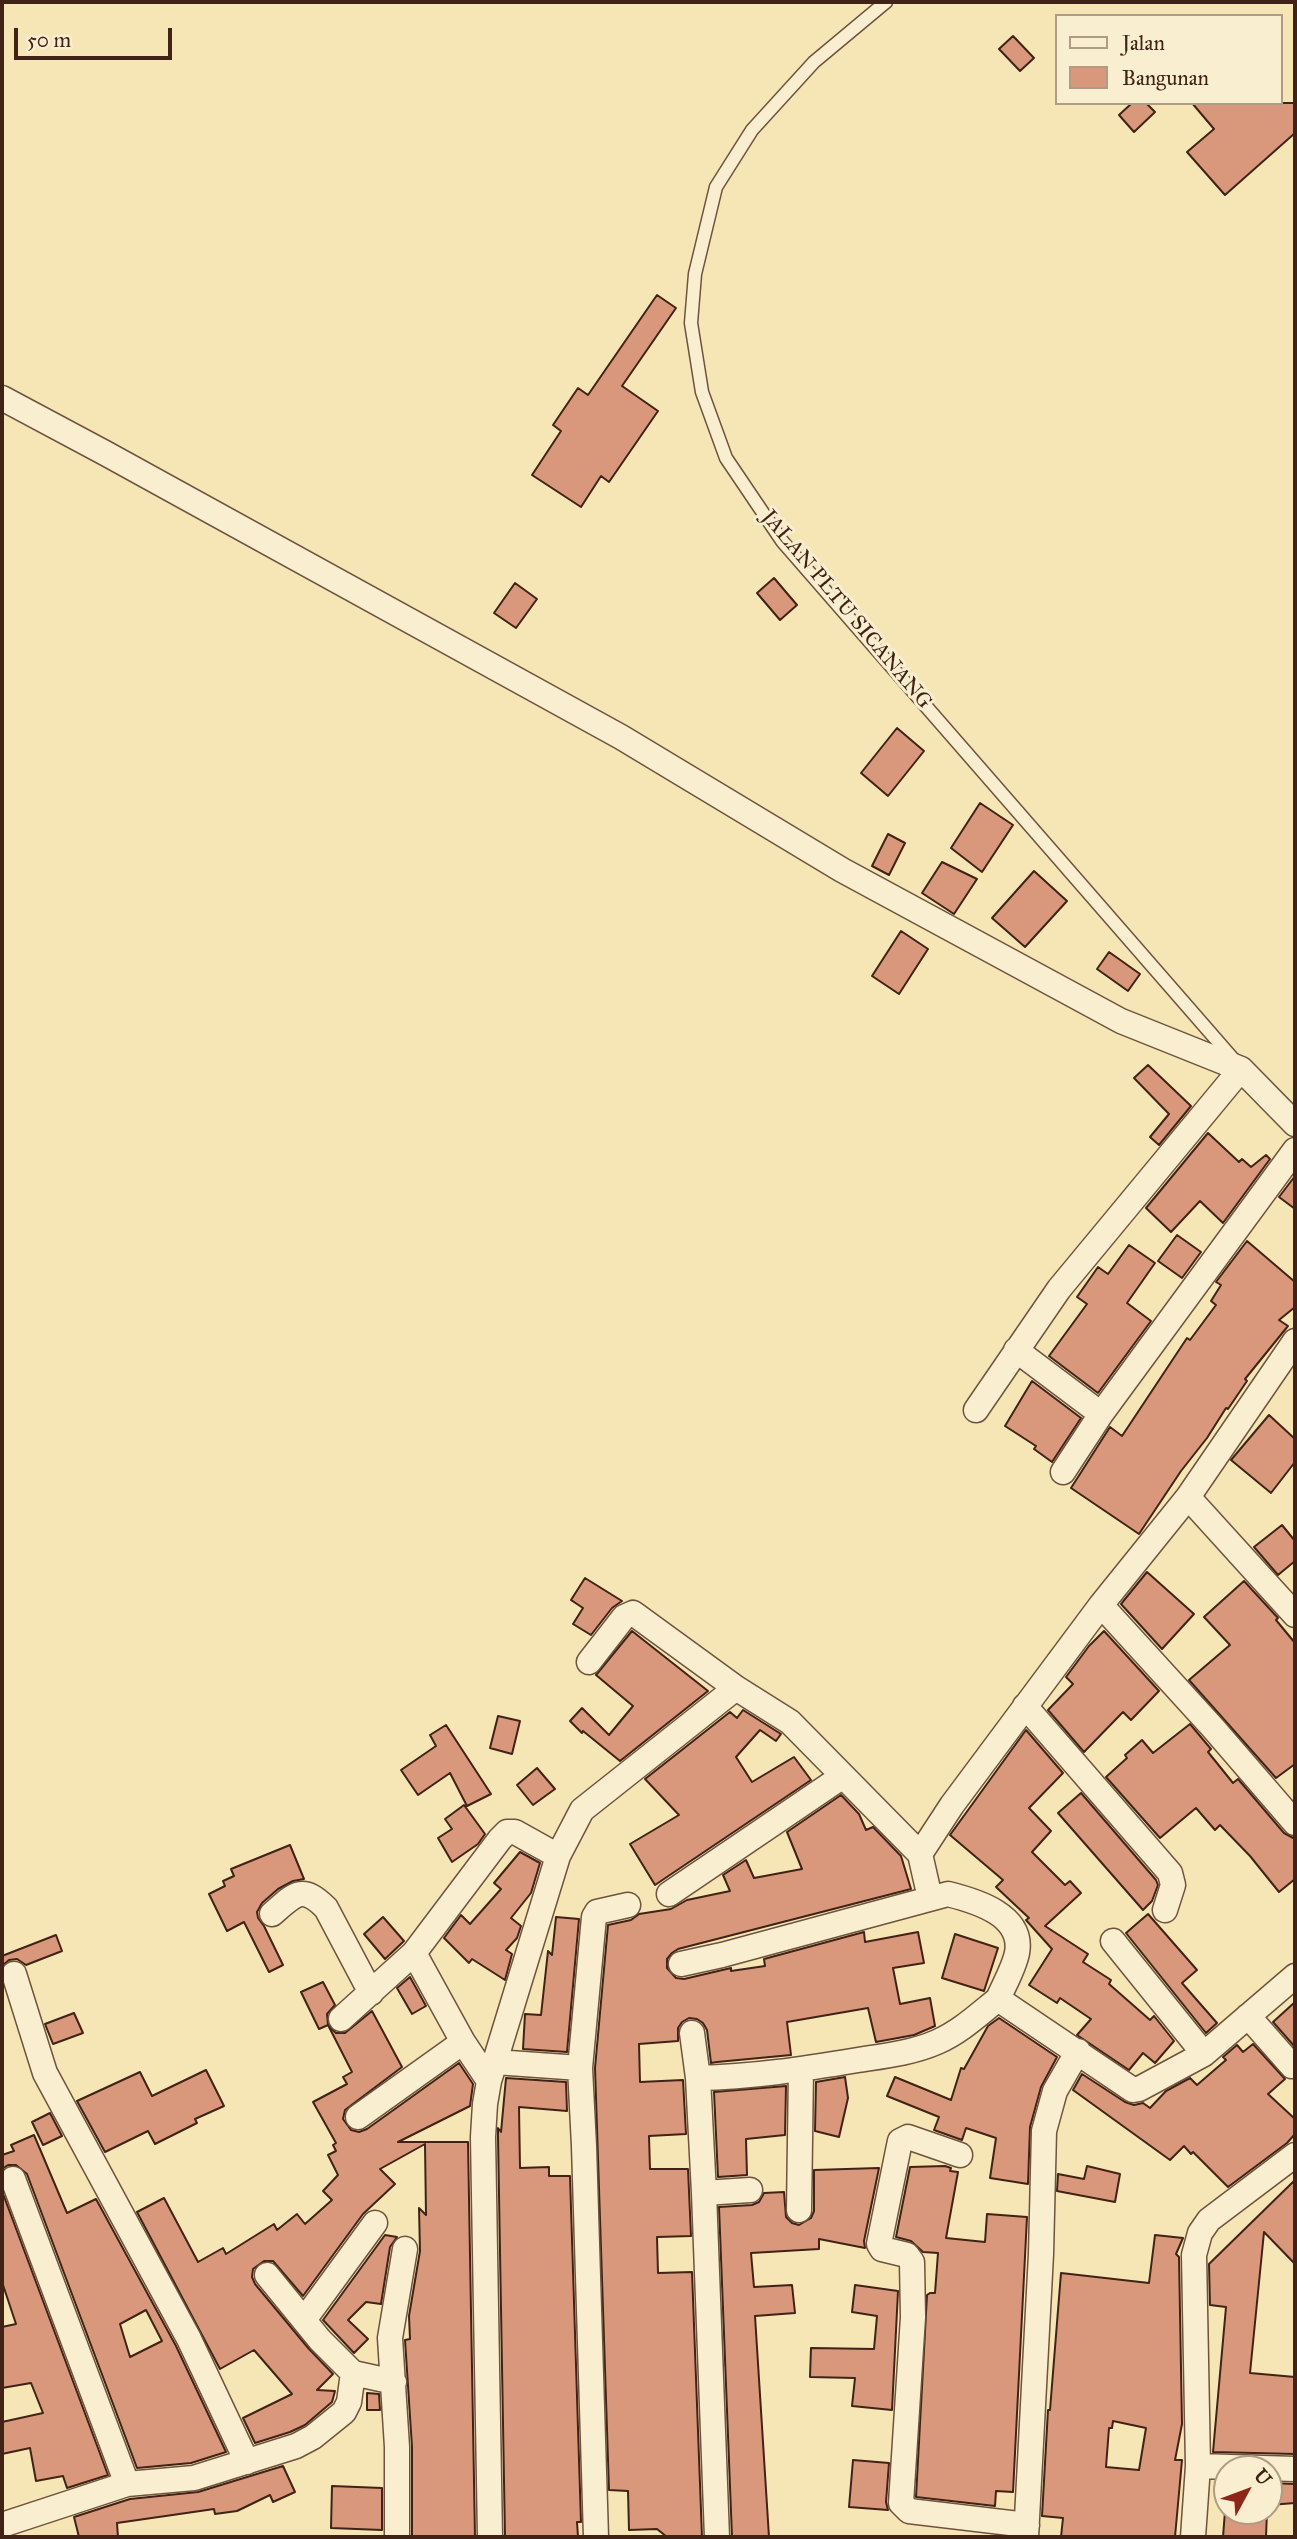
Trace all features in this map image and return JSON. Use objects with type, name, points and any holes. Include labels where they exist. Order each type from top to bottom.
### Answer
[{"type":"street","points":[[2,398],[597,724],[842,870],[1121,1021],[1241,1069],[1059,1289],[976,1410]]},
{"type":"street","name":"JALAN PLTU SICANANG","points":[[1241,1069],[1295,1124]]},
{"type":"street","points":[[1063,1472],[1101,1413],[1295,1150]]},
{"type":"street","points":[[920,1854],[951,1805],[1025,1706],[1101,1605],[1188,1497],[1295,1341]]},
{"type":"street","points":[[1016,1350],[1101,1413]]},
{"type":"street","points":[[1188,1497],[1295,1615]]},
{"type":"street","points":[[1101,1605],[1295,1823]]},
{"type":"street","points":[[589,1662],[624,1617],[633,1613],[736,1688],[790,1722],[920,1854],[930,1898]]},
{"type":"street","points":[[490,2537],[484,2137],[485,2104],[492,2071],[558,1856],[582,1810],[736,1688]]},
{"type":"street","points":[[1025,1706],[1170,1873],[1173,1885],[1165,1910]]},
{"type":"street","points":[[669,1894],[843,1776]]},
{"type":"street","points":[[341,2019],[414,1953],[507,1832],[515,1832],[558,1856]]},
{"type":"street","points":[[272,1914],[293,1895],[303,1892],[315,1897],[326,1908],[371,1993]]},
{"type":"street","points":[[681,1964],[948,1894],[974,1901],[997,1912],[1010,1924],[1017,1938],[1017,1954],[998,1999],[954,2034],[934,2044],[904,2053],[801,2070],[744,2077],[698,2078]]},
{"type":"street","points":[[596,2537],[585,2160],[579,2068],[594,1917],[597,1912],[628,1905]]},
{"type":"street","points":[[1113,1941],[1203,2054]]},
{"type":"street","points":[[414,1953],[463,2042],[492,2071],[579,2068]]},
{"type":"street","points":[[14,1974],[44,2073],[189,2339],[247,2462]]},
{"type":"street","points":[[998,1999],[1133,2090],[1203,2054],[1295,1976]]},
{"type":"street","points":[[1248,2016],[1292,2066]]},
{"type":"street","points":[[692,2033],[698,2078],[704,2193],[717,2537]]},
{"type":"street","points":[[358,2117],[463,2042]]},
{"type":"street","points":[[960,2155],[908,2137],[900,2141],[879,2244],[883,2249],[907,2255],[912,2262],[913,2317],[901,2503],[909,2511],[1027,2531],[1041,2254],[1044,2131],[1055,2091],[1078,2051]]},
{"type":"street","points":[[799,2210],[801,2070]]},
{"type":"street","points":[[1193,2537],[1198,2466],[1194,2255],[1200,2233],[1209,2220],[1295,2155]]},
{"type":"street","points":[[13,2179],[127,2484]]},
{"type":"street","points":[[704,2193],[750,2190]]},
{"type":"street","points":[[304,2320],[375,2223]]},
{"type":"street","points":[[397,2537],[397,2447],[390,2338],[405,2249]]},
{"type":"street","points":[[267,2275],[320,2340],[353,2373],[394,2382]]},
{"type":"street","points":[[2,2525],[127,2484],[194,2478],[296,2446],[313,2437],[344,2412],[349,2402],[353,2373]]},
{"type":"street","points":[[1198,2466],[1295,2469]]},
{"type":"lane","name":"JALAN PLTU SICANANG","points":[[886,2],[814,62],[752,130],[716,187],[695,274],[691,323],[702,391],[726,458],[782,541],[1241,1069]]},
{"type":"building","points":[[1013,36],[1034,58],[1020,71],[999,49]]},
{"type":"building","points":[[1295,103],[1295,133],[1225,195],[1187,152],[1214,129],[1194,105]]},
{"type":"building","points":[[1130,105],[1148,105],[1155,112],[1134,132],[1119,115]]},
{"type":"building","points":[[657,295],[676,308],[622,386],[658,411],[609,482],[601,476],[581,507],[532,475],[561,431],[553,425],[578,388],[588,395]]},
{"type":"building","points":[[774,578],[797,605],[780,620],[757,593]]},
{"type":"building","points":[[515,583],[537,599],[516,628],[494,613]]},
{"type":"building","points":[[897,728],[924,751],[888,796],[861,773]]},
{"type":"building","points":[[980,803],[1013,825],[982,872],[951,848]]},
{"type":"building","points":[[888,834],[905,843],[889,875],[872,866]]},
{"type":"building","points":[[942,862],[977,879],[954,914],[922,893]]},
{"type":"building","points":[[1034,871],[1067,901],[1025,947],[992,918]]},
{"type":"building","points":[[901,931],[928,949],[899,994],[872,976]]},
{"type":"building","points":[[1109,952],[1140,974],[1128,991],[1097,969]]},
{"type":"building","points":[[1148,1065],[1191,1106],[1159,1145],[1150,1137],[1169,1114],[1134,1078]]},
{"type":"building","points":[[1208,1133],[1239,1162],[1242,1159],[1251,1167],[1266,1155],[1270,1159],[1223,1223],[1200,1201],[1171,1232],[1146,1208]]},
{"type":"building","points":[[1295,1176],[1295,1209],[1279,1197]]},
{"type":"building","points":[[1177,1235],[1201,1252],[1182,1278],[1158,1261]]},
{"type":"building","points":[[1247,1241],[1295,1282],[1295,1307],[1279,1320],[1288,1326],[1245,1379],[1247,1381],[1228,1409],[1226,1408],[1181,1471],[1139,1534],[1071,1488],[1110,1427],[1122,1436],[1187,1338],[1190,1340],[1216,1305],[1211,1301],[1221,1285],[1216,1282]]},
{"type":"building","points":[[1129,1245],[1155,1263],[1127,1303],[1151,1321],[1098,1393],[1049,1356],[1087,1304],[1077,1297],[1098,1267],[1108,1274]]},
{"type":"building","points":[[1032,1381],[1081,1418],[1052,1462],[1034,1449],[1036,1446],[1005,1426]]},
{"type":"building","points":[[1269,1415],[1295,1439],[1295,1462],[1271,1493],[1231,1460]]},
{"type":"building","points":[[1282,1525],[1295,1541],[1295,1561],[1278,1575],[1254,1547]]},
{"type":"building","points":[[1147,1572],[1194,1614],[1162,1649],[1121,1604]]},
{"type":"building","points":[[585,1578],[622,1601],[612,1608],[591,1635],[573,1624],[583,1608],[571,1600]]},
{"type":"building","points":[[1244,1581],[1278,1618],[1276,1620],[1295,1643],[1295,1764],[1276,1778],[1189,1680],[1230,1645],[1204,1617]]},
{"type":"building","points":[[632,1631],[708,1691],[620,1761],[570,1721],[582,1708],[609,1735],[633,1706],[596,1675]]},
{"type":"building","points":[[1104,1631],[1159,1691],[1131,1720],[1123,1712],[1084,1752],[1048,1710],[1073,1684],[1066,1677]]},
{"type":"building","points":[[743,1710],[781,1734],[776,1741],[760,1730],[736,1757],[752,1782],[794,1757],[811,1780],[655,1885],[630,1844],[679,1815],[645,1779],[730,1712],[737,1718]]},
{"type":"building","points":[[498,1716],[520,1721],[512,1754],[490,1748]]},
{"type":"building","points":[[1190,1724],[1211,1749],[1208,1752],[1233,1783],[1238,1779],[1284,1833],[1295,1839],[1295,1879],[1279,1892],[1220,1825],[1215,1830],[1196,1808],[1160,1838],[1106,1777],[1142,1740],[1153,1753]]},
{"type":"building","points":[[446,1725],[491,1794],[467,1806],[450,1773],[418,1795],[401,1770],[436,1746],[430,1735]]},
{"type":"building","points":[[1026,1730],[1063,1773],[1029,1808],[1051,1831],[1032,1852],[1065,1885],[1070,1881],[1081,1893],[1045,1926],[1088,1954],[1083,1962],[1111,1980],[1109,1984],[1150,2020],[1154,2016],[1174,2041],[1155,2063],[1143,2053],[1129,2070],[1077,2035],[1091,2019],[1060,1998],[1057,2003],[1029,1985],[1052,1949],[1026,1920],[1029,1918],[996,1887],[1003,1880],[950,1835]]},
{"type":"building","points":[[537,1768],[555,1789],[533,1805],[517,1785]]},
{"type":"building","points":[[1081,1793],[1156,1880],[1158,1885],[1152,1901],[1143,1910],[1058,1813]]},
{"type":"building","points":[[841,1795],[859,1814],[866,1830],[873,1827],[901,1856],[911,1889],[678,1949],[667,1959],[667,1968],[676,1978],[684,1979],[731,1968],[731,1971],[765,1966],[764,1959],[864,1932],[865,1942],[918,1932],[924,1963],[893,1968],[900,2004],[930,1998],[935,2026],[914,2035],[876,2042],[868,2008],[787,2022],[791,2055],[711,2063],[707,2030],[697,2019],[689,2018],[682,2022],[678,2028],[678,2041],[639,2044],[640,2082],[683,2080],[686,2134],[649,2136],[650,2169],[688,2169],[691,2236],[657,2237],[658,2273],[692,2272],[702,2537],[667,2537],[657,2529],[629,2530],[628,2491],[609,2490],[595,2068],[608,1925],[631,1920],[639,1914],[671,1909],[687,1900],[730,1891],[723,1875],[746,1860],[754,1878],[802,1869],[787,1832]]},
{"type":"building","points":[[464,1805],[485,1834],[478,1844],[452,1862],[438,1838],[452,1829],[445,1819]]},
{"type":"building","points":[[290,1845],[304,1879],[278,1889],[262,1903],[257,1912],[283,1965],[269,1972],[244,1922],[227,1931],[209,1894],[225,1886],[223,1881],[234,1876],[231,1869]]},
{"type":"building","points":[[520,1852],[540,1863],[531,1893],[511,1918],[521,1926],[517,1938],[506,1950],[512,1954],[505,1980],[472,1959],[469,1963],[444,1938],[461,1915],[470,1924],[501,1889],[494,1883]]},
{"type":"building","points":[[1148,1914],[1197,1970],[1182,1983],[1217,2023],[1206,2033],[1126,1933]]},
{"type":"building","points":[[383,1917],[404,1941],[385,1959],[364,1934]]},
{"type":"building","points":[[556,1917],[579,1919],[567,2052],[523,2049],[525,2014],[541,2015],[548,1951],[552,1955]]},
{"type":"building","points":[[955,1934],[998,1948],[984,1991],[942,1978]]},
{"type":"building","points":[[56,1935],[62,1951],[26,1965],[17,1959],[9,1960],[2,1966],[2,1956]]},
{"type":"building","points":[[410,1977],[426,2006],[412,2014],[397,1988]]},
{"type":"building","points":[[323,1982],[335,2005],[327,2014],[328,2025],[319,2029],[301,1992]]},
{"type":"building","points":[[1295,2002],[1295,2047],[1273,2022]]},
{"type":"building","points":[[372,2011],[402,2067],[345,2110],[343,2119],[351,2130],[359,2132],[367,2129],[459,2063],[473,2084],[470,2106],[398,2142],[468,2142],[475,2537],[412,2537],[412,2447],[405,2340],[410,2339],[409,2316],[420,2251],[419,2208],[426,2215],[425,2144],[380,2169],[395,2184],[363,2214],[303,2296],[273,2261],[264,2261],[253,2269],[255,2284],[333,2374],[317,2390],[335,2391],[332,2402],[305,2425],[255,2443],[243,2418],[292,2394],[254,2350],[220,2369],[137,2212],[164,2198],[198,2262],[223,2248],[226,2254],[274,2224],[277,2230],[297,2214],[305,2224],[332,2200],[323,2191],[338,2175],[328,2155],[336,2151],[333,2145],[336,2143],[313,2102],[347,2084],[343,2077],[352,2072],[328,2025],[336,2033],[345,2033]]},
{"type":"building","points":[[74,2013],[83,2033],[53,2044],[45,2024]]},
{"type":"building","points":[[999,2018],[1057,2057],[1041,2087],[1030,2127],[1028,2184],[990,2178],[996,2138],[966,2128],[962,2140],[934,2130],[939,2117],[887,2096],[895,2077],[951,2100],[961,2068],[964,2069],[988,2026]]},
{"type":"building","points":[[1253,2044],[1285,2079],[1268,2094],[1295,2119],[1295,2134],[1228,2187],[1184,2146],[1170,2160],[1073,2090],[1082,2074],[1125,2102],[1134,2105],[1143,2103],[1150,2108],[1166,2091],[1190,2078],[1197,2085],[1226,2060],[1223,2057],[1237,2045],[1243,2052]]},
{"type":"building","points":[[206,2070],[224,2106],[195,2119],[197,2123],[155,2144],[148,2131],[105,2152],[77,2101],[140,2072],[152,2096]]},
{"type":"building","points":[[845,2077],[848,2098],[839,2137],[815,2131],[816,2082]]},
{"type":"building","points":[[506,2078],[566,2082],[567,2111],[519,2107],[520,2168],[549,2167],[549,2176],[570,2176],[581,2522],[577,2522],[578,2537],[505,2537],[498,2128],[501,2132]]},
{"type":"building","points":[[786,2086],[785,2135],[746,2139],[747,2175],[718,2177],[714,2092]]},
{"type":"building","points":[[50,2113],[62,2136],[43,2145],[32,2122]]},
{"type":"building","points":[[34,2135],[67,2213],[96,2199],[176,2346],[226,2452],[191,2463],[137,2468],[27,2174],[16,2165],[8,2165],[2,2169],[2,2155],[14,2151],[11,2145]],"holes":[[[146,2310],[162,2341],[130,2357],[120,2324]]]},
{"type":"building","points":[[1087,2166],[1120,2174],[1115,2202],[1057,2191],[1058,2174],[1084,2179]]},
{"type":"building","points":[[910,2167],[951,2168],[950,2171],[958,2172],[946,2238],[985,2242],[987,2214],[1027,2217],[1013,2492],[996,2491],[995,2506],[916,2497],[927,2295],[935,2293],[938,2253],[923,2252],[911,2241],[896,2237]]},
{"type":"building","points":[[879,2168],[864,2241],[865,2248],[819,2239],[819,2249],[751,2253],[754,2287],[792,2285],[795,2313],[755,2316],[769,2537],[732,2537],[719,2207],[752,2205],[759,2202],[764,2193],[784,2192],[786,2217],[799,2225],[811,2218],[814,2211],[814,2170]]},
{"type":"building","points":[[1295,2180],[1295,2264],[1264,2232],[1250,2373],[1295,2377],[1295,2454],[1213,2452],[1226,2307],[1210,2305],[1209,2264]]},
{"type":"building","points":[[2,2191],[108,2475],[67,2488],[63,2476],[36,2481],[30,2448],[2,2454],[2,2422],[43,2413],[31,2383],[2,2388],[2,2327],[16,2324],[2,2282]]},
{"type":"building","points":[[385,2235],[397,2237],[390,2247],[381,2304],[366,2302],[348,2320],[368,2339],[354,2353],[323,2320]]},
{"type":"building","points":[[1155,2235],[1183,2238],[1176,2254],[1179,2257],[1182,2424],[1175,2460],[1182,2460],[1175,2537],[1061,2537],[1063,2518],[1042,2516],[1048,2410],[1061,2273],[1149,2283]],"holes":[[[1113,2421],[1146,2428],[1139,2470],[1106,2467],[1109,2428],[1112,2428]]]},
{"type":"building","points":[[855,2285],[898,2291],[892,2410],[852,2406],[855,2378],[810,2377],[811,2348],[874,2349],[877,2316],[852,2312]]},
{"type":"building","points":[[367,2393],[379,2394],[380,2410],[367,2410]]},
{"type":"building","points":[[853,2460],[889,2463],[886,2502],[888,2510],[849,2507]]},
{"type":"building","points":[[283,2466],[295,2492],[273,2502],[270,2495],[237,2511],[215,2514],[214,2509],[117,2523],[118,2537],[79,2537],[74,2517],[130,2499],[198,2492]]},
{"type":"building","points":[[1283,2484],[1295,2484],[1295,2503],[1283,2504]]},
{"type":"building","points":[[332,2486],[382,2488],[382,2530],[331,2528]]},
{"type":"building","points":[[1224,2525],[1266,2525],[1266,2537],[1223,2537]]}]
